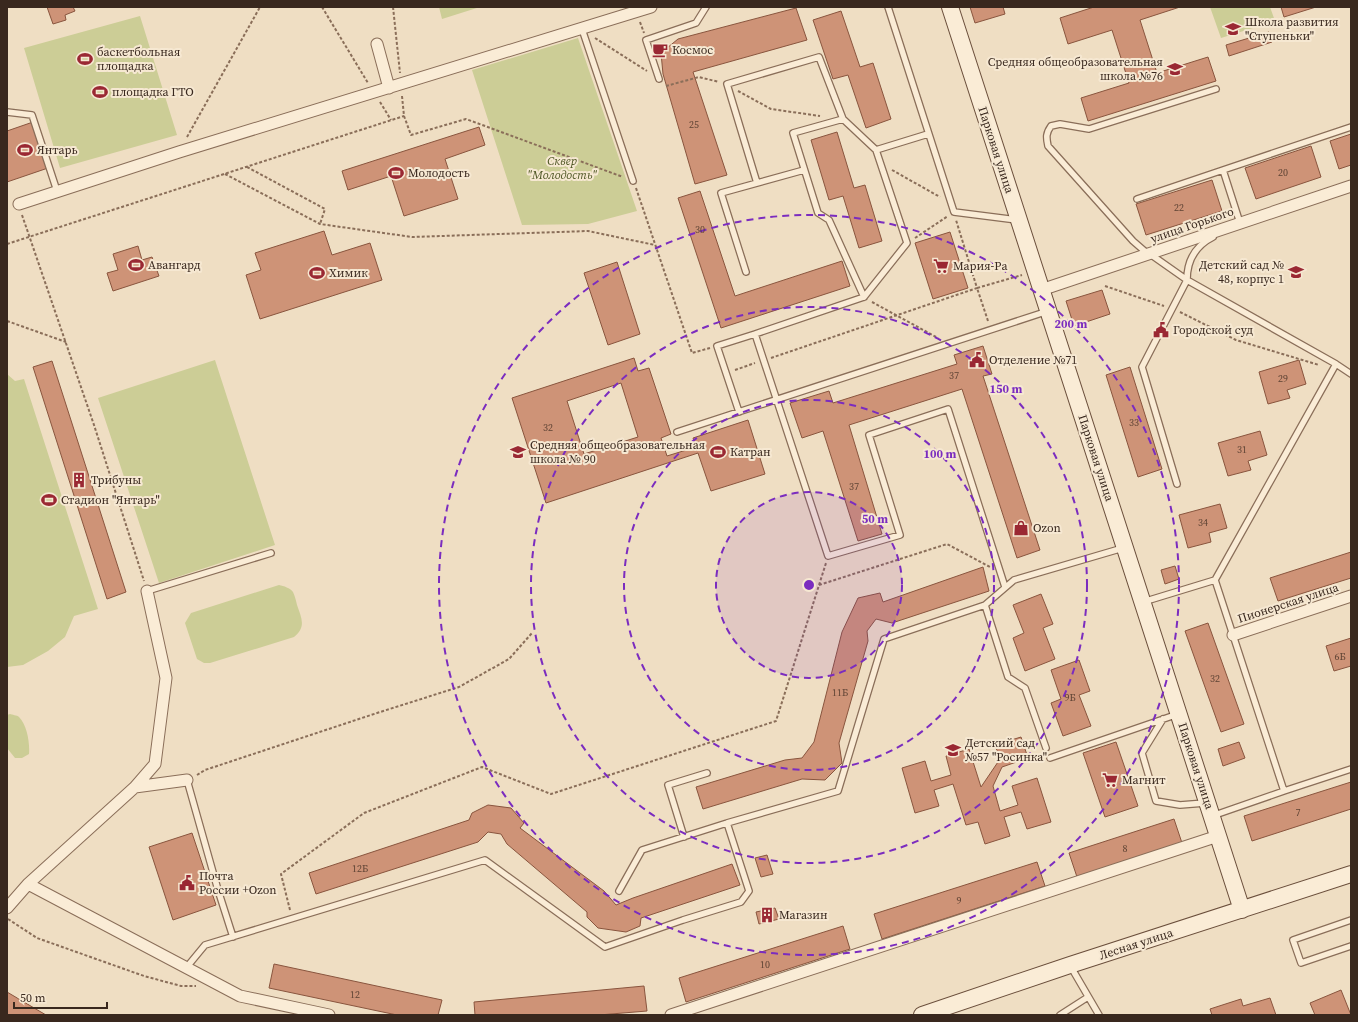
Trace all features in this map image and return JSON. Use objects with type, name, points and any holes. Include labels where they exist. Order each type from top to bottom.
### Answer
[{"type":"street","points":[[18,204],[179,152],[651,7]]},
{"type":"street","name":"Парковая улица","points":[[950,7],[1242,910]]},
{"type":"street","points":[[377,44],[389,88]]},
{"type":"street","name":"улица Горького","points":[[1041,290],[1351,186]]},
{"type":"street","points":[[7,908],[28,884],[136,787],[155,764],[166,678],[147,591]]},
{"type":"street","name":"Пионерская улица","points":[[1233,635],[1351,596]]},
{"type":"street","points":[[136,787],[187,780]]},
{"type":"street","points":[[672,1015],[1218,836]]},
{"type":"street","name":"Лесная улица","points":[[922,1015],[1351,874]]},
{"type":"street","points":[[28,884],[240,996],[329,1015]]},
{"type":"lane","points":[[659,79],[646,40],[696,23],[706,7]]},
{"type":"lane","points":[[888,7],[954,212],[1019,221]]},
{"type":"lane","points":[[582,29],[633,181]]},
{"type":"lane","points":[[739,412],[717,346],[864,297],[907,243],[876,150],[843,119],[819,57],[727,84],[757,183]]},
{"type":"lane","points":[[1216,89],[1089,129],[1060,124],[1051,126],[1046,139],[1048,146],[1133,241],[1149,254],[1187,280],[1336,364],[1351,374]]},
{"type":"lane","points":[[7,112],[32,115],[57,191]]},
{"type":"lane","points":[[843,119],[793,133],[818,213],[829,220],[864,297]]},
{"type":"lane","points":[[1137,199],[1351,127]]},
{"type":"lane","points":[[876,150],[928,134]]},
{"type":"lane","points":[[746,272],[721,193],[804,170]]},
{"type":"lane","points":[[1177,484],[1142,367],[1187,280],[1187,270],[1190,259],[1195,250],[1206,241],[1240,223],[1223,170]]},
{"type":"lane","points":[[677,432],[1048,311]]},
{"type":"lane","points":[[755,334],[828,556],[900,535],[869,435],[948,409],[1005,587]]},
{"type":"lane","points":[[1143,602],[1215,580],[1336,364]]},
{"type":"lane","points":[[620,891],[642,850],[838,791],[884,639],[985,605],[1014,580],[1125,548]]},
{"type":"lane","points":[[147,591],[272,553]]},
{"type":"lane","points":[[1215,580],[1284,791]]},
{"type":"lane","points":[[985,605],[1008,677],[1025,688],[1046,748]]},
{"type":"lane","points":[[1050,758],[1179,714]]},
{"type":"lane","points":[[1163,719],[1142,753],[1156,801],[1210,809],[1284,791],[1351,769]]},
{"type":"lane","points":[[684,837],[668,785],[707,772]]},
{"type":"lane","points":[[187,780],[233,937]]},
{"type":"lane","points":[[186,968],[205,945],[485,860],[605,947],[683,920],[742,902],[749,891],[727,824]]},
{"type":"lane","points":[[1351,920],[1292,940],[1301,963],[1351,946]]},
{"type":"lane","points":[[1070,966],[1098,1015]]},
{"type":"lane","points":[[1060,1015],[1088,997]]},
{"type":"path","points":[[179,152],[260,7]]},
{"type":"path","points":[[322,7],[391,120]]},
{"type":"path","points":[[393,7],[404,116],[411,135],[466,119],[633,181],[692,353],[717,346]]},
{"type":"path","points":[[636,12],[646,40]]},
{"type":"path","points":[[582,29],[659,79],[662,87],[699,77],[727,84],[771,109],[821,116]]},
{"type":"path","points":[[7,244],[404,116]]},
{"type":"path","points":[[876,150],[892,170],[951,203]]},
{"type":"path","points":[[246,167],[325,209],[320,224]]},
{"type":"path","points":[[225,174],[320,224],[412,237],[588,231],[655,245]]},
{"type":"path","points":[[18,204],[94,425],[147,591]]},
{"type":"path","points":[[907,243],[954,212],[991,330]]},
{"type":"path","points":[[726,373],[977,288],[1026,274]]},
{"type":"path","points":[[1105,286],[1173,308],[1236,340],[1333,370]]},
{"type":"path","points":[[864,297],[948,343]]},
{"type":"path","points":[[7,321],[66,342]]},
{"type":"path","points":[[819,585],[947,544],[1000,572]]},
{"type":"path","points":[[293,919],[281,874],[364,813],[482,767],[552,794],[776,722],[828,556]]},
{"type":"path","points":[[187,780],[205,770],[377,713],[460,688],[509,658],[532,633]]},
{"type":"path","points":[[7,919],[37,938],[144,976],[181,986],[203,987]]},
{"type":"green space","points":[[439,7],[480,7],[442,19]]},
{"type":"green space","name":"Школа развития \"Ступеньки\"","points":[[1210,7],[1270,7],[1275,21],[1221,38]]},
{"type":"green space","name":"площадка ГТО","points":[[140,16],[177,135],[60,168],[24,48]]},
{"type":"green space","name":"Сквер \"Молодость\"","points":[[578,38],[637,211],[588,224],[522,225],[472,70]]},
{"type":"green space","points":[[215,360],[275,545],[159,583],[98,398]]},
{"type":"green space","name":"Стадион \"Янтарь\"","points":[[7,374],[15,381],[24,379],[98,609],[74,616],[65,637],[48,651],[23,665],[7,667]]},
{"type":"green space","points":[[279,585],[290,589],[295,597],[302,626],[294,637],[210,663],[204,663],[197,659],[185,623],[191,613]]},
{"type":"green space","points":[[10,714],[19,717],[22,720],[27,734],[29,754],[22,758],[15,758],[7,748],[7,715]]},
{"type":"building","points":[[47,7],[73,7],[75,11],[65,15],[66,20],[53,24]]},
{"type":"building","points":[[970,7],[1003,7],[1005,14],[975,23]]},
{"type":"building","points":[[1094,7],[1180,7],[1140,20],[1157,73],[1208,57],[1216,81],[1088,121],[1081,98],[1129,83],[1112,30],[1068,44],[1060,18]]},
{"type":"building","points":[[1281,7],[1316,7],[1284,17]]},
{"type":"building","points":[[796,8],[807,40],[693,72],[727,175],[695,184],[663,74],[661,53],[678,39]]},
{"type":"building","points":[[841,11],[860,67],[873,63],[891,119],[866,128],[848,75],[833,79],[813,20]]},
{"type":"building","points":[[1269,32],[1272,42],[1229,56],[1226,45]]},
{"type":"building","name":"Янтарь","points":[[33,122],[48,168],[7,182],[7,131]]},
{"type":"building","name":"Молодость","points":[[479,127],[485,145],[445,159],[458,199],[404,216],[391,176],[348,190],[342,171]]},
{"type":"building","points":[[837,132],[854,188],[865,185],[882,241],[859,248],[843,196],[829,200],[811,140]]},
{"type":"building","points":[[1351,134],[1351,165],[1339,169],[1330,141]]},
{"type":"building","points":[[1311,146],[1321,177],[1256,199],[1245,168]]},
{"type":"building","points":[[1212,180],[1222,211],[1146,235],[1136,204]]},
{"type":"building","points":[[700,191],[735,296],[842,261],[850,286],[721,328],[678,198]]},
{"type":"building","name":"Химик","points":[[324,231],[332,255],[370,243],[382,280],[260,319],[246,275],[261,270],[255,253]]},
{"type":"building","name":"Мария-Ра","points":[[950,232],[968,288],[933,299],[915,243]]},
{"type":"building","name":"Авангард","points":[[138,246],[142,260],[152,257],[159,276],[113,291],[107,273],[118,270],[113,254]]},
{"type":"building","points":[[617,262],[640,334],[608,345],[584,273]]},
{"type":"building","points":[[1102,290],[1110,314],[1074,326],[1066,301]]},
{"type":"building","points":[[983,346],[992,374],[983,376],[1040,550],[1017,558],[962,389],[849,425],[882,534],[858,541],[823,431],[802,438],[790,403],[829,391],[833,403],[957,364],[954,355]]},
{"type":"building","points":[[634,358],[638,371],[649,368],[671,434],[661,438],[667,456],[696,447],[693,438],[748,420],[765,474],[711,491],[698,453],[546,503],[512,398]],"holes":[[[621,383],[638,437],[584,454],[567,401]]]},
{"type":"building","points":[[1299,360],[1306,384],[1287,390],[1290,398],[1268,404],[1259,372]]},
{"type":"building","name":"Трибуны","points":[[52,361],[126,592],[107,599],[33,367]]},
{"type":"building","points":[[1130,367],[1162,469],[1138,477],[1106,375]]},
{"type":"building","points":[[1260,431],[1267,455],[1248,461],[1251,470],[1228,476],[1218,443]]},
{"type":"building","points":[[1220,504],[1227,528],[1209,533],[1211,542],[1188,548],[1179,515]]},
{"type":"building","points":[[1351,552],[1351,578],[1278,601],[1270,578]]},
{"type":"building","points":[[1175,566],[1179,579],[1165,584],[1161,570]]},
{"type":"building","points":[[983,567],[989,591],[892,623],[876,619],[867,631],[868,641],[839,743],[842,763],[825,780],[802,779],[703,809],[696,787],[785,760],[802,758],[814,742],[842,632],[858,598],[880,593],[883,602]]},
{"type":"building","points":[[1041,594],[1053,624],[1043,628],[1055,659],[1025,671],[1013,638],[1024,633],[1013,605]]},
{"type":"building","points":[[1208,623],[1244,724],[1221,732],[1185,631]]},
{"type":"building","points":[[1351,638],[1351,666],[1334,671],[1326,646]]},
{"type":"building","points":[[1079,660],[1090,691],[1079,695],[1091,726],[1063,736],[1051,703],[1061,699],[1051,670]]},
{"type":"building","points":[[1021,737],[1028,758],[1002,767],[993,786],[1000,811],[1018,805],[1012,786],[1037,778],[1051,822],[1027,829],[1021,812],[1004,817],[1010,836],[985,844],[978,822],[966,825],[953,784],[934,790],[939,806],[915,813],[902,768],[925,761],[931,781],[951,775],[946,756],[969,749],[981,787],[1000,759],[995,745]]},
{"type":"building","name":"Магнит","points":[[1116,742],[1138,806],[1105,817],[1083,753]]},
{"type":"building","points":[[1239,742],[1245,758],[1223,766],[1218,749]]},
{"type":"building","points":[[1351,782],[1351,809],[1252,841],[1244,816]]},
{"type":"building","points":[[488,805],[511,808],[524,823],[520,828],[604,891],[616,905],[732,864],[740,885],[641,918],[640,926],[626,932],[598,928],[587,917],[587,912],[507,844],[501,834],[488,832],[478,842],[316,894],[309,873],[469,820],[472,813]]},
{"type":"building","points":[[1174,819],[1182,843],[1077,877],[1069,853]]},
{"type":"building","points":[[192,833],[216,905],[173,920],[149,847]]},
{"type":"building","points":[[767,855],[773,874],[761,877],[755,858]]},
{"type":"building","points":[[1037,862],[1045,886],[882,939],[874,914]]},
{"type":"building","name":"Магазин","points":[[775,908],[779,919],[759,924],[756,912]]},
{"type":"building","points":[[843,926],[850,949],[686,1002],[679,978]]},
{"type":"building","points":[[274,964],[442,1000],[438,1015],[397,1015],[269,988]]},
{"type":"building","points":[[644,986],[647,1011],[599,1015],[475,1015],[474,1002]]},
{"type":"building","points":[[1341,990],[1351,1015],[1315,1015],[1310,1003]]},
{"type":"building","points":[[7,992],[46,1015],[7,1015]]},
{"type":"building","points":[[1270,998],[1276,1015],[1212,1015],[1210,1009],[1241,999],[1243,1006]]},
{"type":"place","name":"Школа развития \"Ступеньки\"","points":[[1233,29]]},
{"type":"place","name":"Космос","points":[[660,50]]},
{"type":"place","name":"баскетбольная площадка","points":[[85,59]]},
{"type":"place","name":"Средняя общеобразовательная школа №76","points":[[1175,69]]},
{"type":"place","name":"площадка ГТО","points":[[100,92]]},
{"type":"place","name":"Янтарь","points":[[25,150]]},
{"type":"place","name":"Молодость","points":[[396,173]]},
{"type":"place","name":"Авангард","points":[[136,265]]},
{"type":"place","name":"Мария-Ра","points":[[941,266]]},
{"type":"place","name":"Детский сад № 48, корпус 1","points":[[1296,272]]},
{"type":"place","name":"Химик","points":[[317,273]]},
{"type":"place","name":"Городской суд","points":[[1161,330]]},
{"type":"place","name":"Отделение №71","points":[[977,360]]},
{"type":"place","name":"Средняя общеобразовательная школа № 90","points":[[518,452]]},
{"type":"place","name":"Катран","points":[[718,452]]},
{"type":"place","name":"Трибуны","points":[[79,480]]},
{"type":"place","name":"Стадион \"Янтарь\"","points":[[49,500]]},
{"type":"place","name":"Ozon","points":[[1021,528]]},
{"type":"place","name":"Детский сад №57 \"Росинка\"","points":[[953,750]]},
{"type":"place","name":"Магнит","points":[[1110,780]]},
{"type":"place","name":"Почта России +Ozon","points":[[187,883]]},
{"type":"place","name":"Магазин","points":[[767,915]]}]
